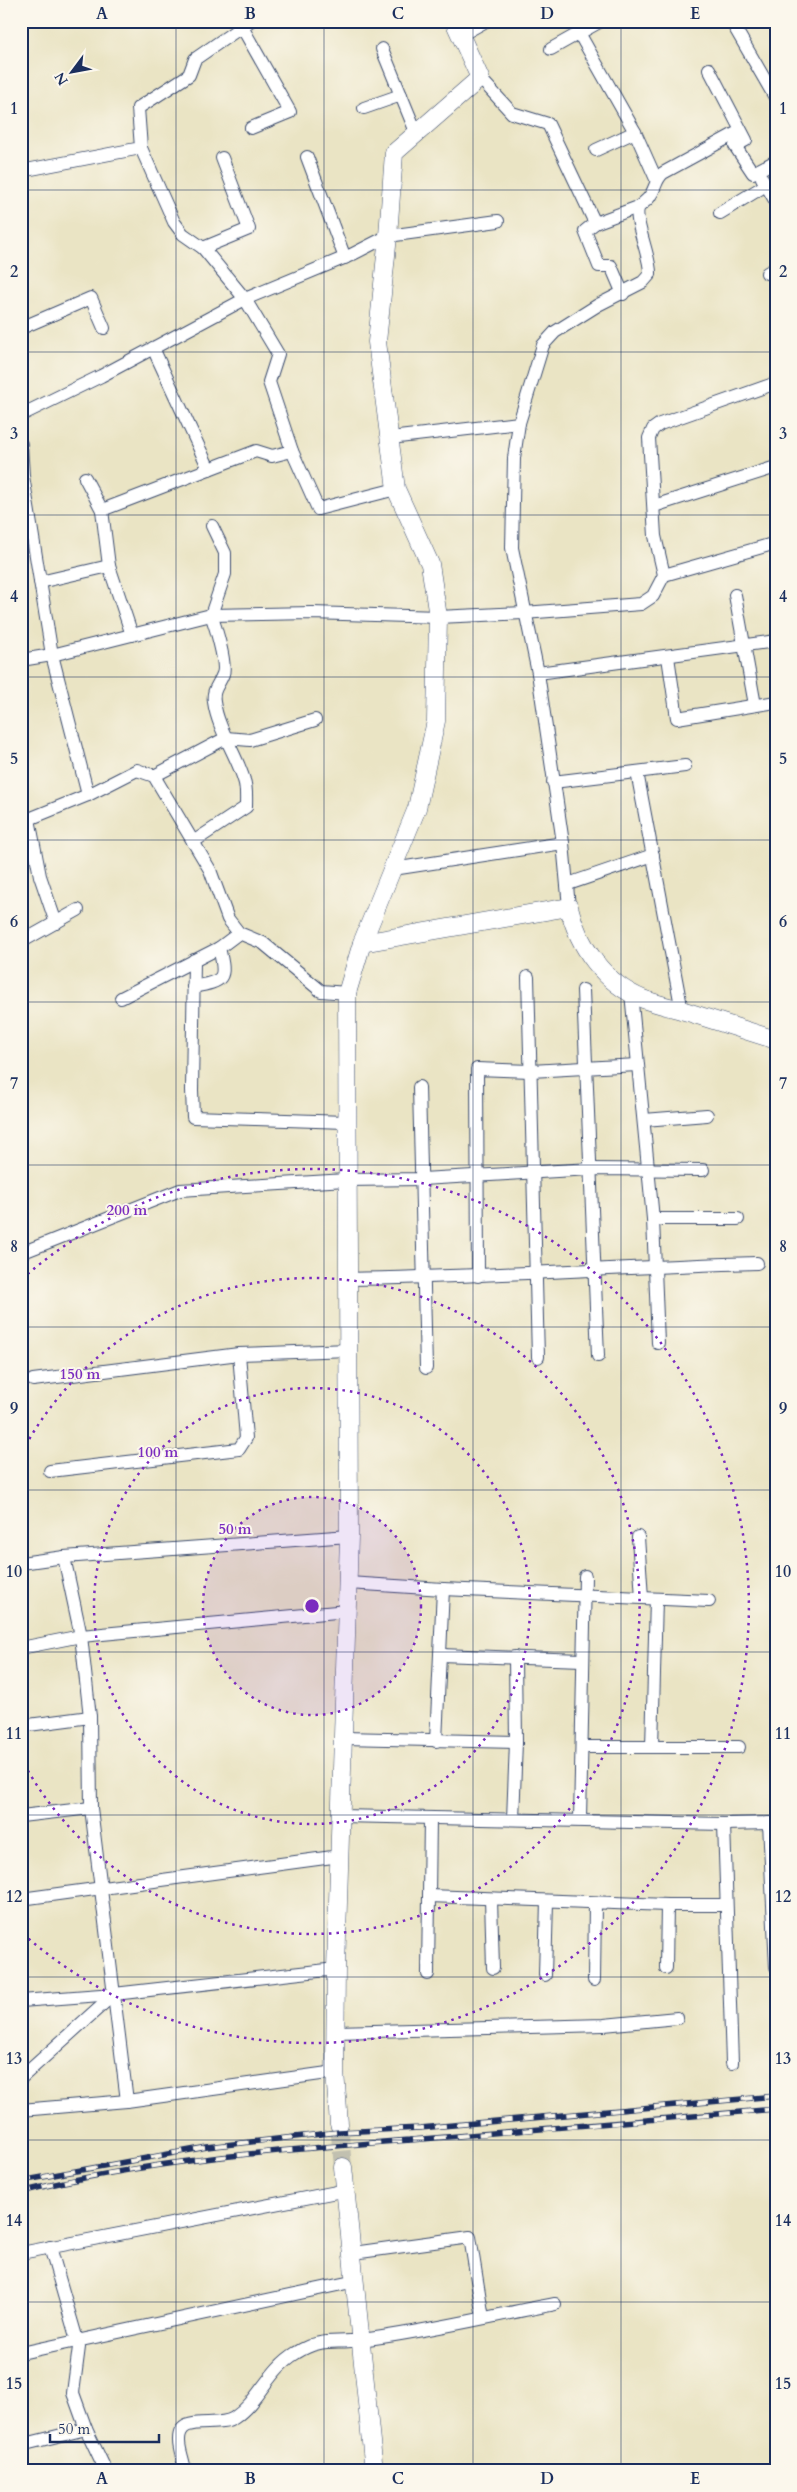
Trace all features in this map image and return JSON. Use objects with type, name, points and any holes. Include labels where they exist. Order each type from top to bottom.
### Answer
[{"type":"street","points":[[486,21],[457,28],[480,78],[512,113],[548,124],[595,223]]},
{"type":"street","points":[[551,49],[601,21]]},
{"type":"street","points":[[732,21],[776,99]]},
{"type":"street","points":[[251,128],[290,112],[246,24],[196,59],[190,75],[138,108],[142,148],[174,222],[183,234],[203,248],[245,299],[278,354],[269,382],[292,451],[318,509],[396,489]]},
{"type":"street","points":[[579,33],[635,132],[656,179]]},
{"type":"street","points":[[382,49],[416,132]]},
{"type":"street","points":[[709,69],[746,140],[735,146],[753,173],[776,161]]},
{"type":"street","points":[[339,2124],[335,2072],[336,1970],[349,1536],[349,1350],[346,1180],[347,993],[362,943],[417,808],[436,721],[438,617],[430,564],[396,489],[377,342],[394,153],[480,78]]},
{"type":"street","points":[[364,108],[401,95]]},
{"type":"street","points":[[623,294],[612,266],[599,266],[585,230],[595,223],[638,208],[651,196],[656,179],[663,173],[740,131]]},
{"type":"street","points":[[596,150],[635,132]]},
{"type":"street","points":[[21,171],[142,148]]},
{"type":"street","points":[[307,157],[345,258]]},
{"type":"street","points":[[203,248],[250,229],[222,158]]},
{"type":"street","points":[[757,171],[776,202]]},
{"type":"street","points":[[720,213],[766,185]]},
{"type":"street","points":[[638,208],[638,223],[645,242],[650,274],[643,282],[623,294],[598,305],[554,332],[543,345],[519,423],[512,507],[512,548],[524,614],[538,673],[563,843],[569,907],[572,924],[593,960],[612,979],[631,993],[776,1040]]},
{"type":"street","points":[[21,415],[154,348],[245,299],[345,258],[388,236],[498,221]]},
{"type":"street","points":[[21,328],[91,298],[104,328]]},
{"type":"street","points":[[154,348],[210,469]]},
{"type":"street","points":[[21,660],[52,655],[211,615],[312,613],[438,617],[524,614],[641,604],[653,596],[664,574],[656,536],[649,438],[653,429],[660,424],[776,383]]},
{"type":"street","points":[[390,438],[519,423]]},
{"type":"street","points":[[21,444],[22,476],[52,655],[88,795]]},
{"type":"street","points":[[102,510],[256,452],[272,456],[292,451]]},
{"type":"street","points":[[654,506],[776,467]]},
{"type":"street","points":[[86,478],[102,510],[109,566],[132,635]]},
{"type":"street","points":[[193,842],[246,807],[245,781],[226,738],[214,704],[213,693],[224,673],[224,666],[220,652],[220,636],[211,615],[225,574],[225,552],[212,526]]},
{"type":"street","points":[[664,574],[776,543]]},
{"type":"street","points":[[40,582],[109,566]]},
{"type":"street","points":[[735,595],[755,705]]},
{"type":"street","points":[[538,673],[744,647],[776,641]]},
{"type":"street","points":[[668,656],[677,718],[776,702]]},
{"type":"street","points":[[154,776],[226,738],[250,740],[315,720]]},
{"type":"street","points":[[553,782],[685,766]]},
{"type":"street","points":[[56,924],[40,876],[25,818],[88,795],[137,770],[154,776],[210,870],[228,919],[239,933],[263,943],[321,991],[347,993]]},
{"type":"street","points":[[637,772],[682,1010]]},
{"type":"street","points":[[393,869],[563,843]]},
{"type":"street","points":[[568,884],[653,854]]},
{"type":"street","points":[[362,943],[569,907]]},
{"type":"street","points":[[21,942],[78,910]]},
{"type":"street","points":[[121,998],[219,948],[239,933]]},
{"type":"street","points":[[193,988],[222,979],[224,969],[219,948]]},
{"type":"street","points":[[194,960],[193,1118],[346,1122]]},
{"type":"street","points":[[528,977],[538,1357]]},
{"type":"street","points":[[583,990],[598,1356]]},
{"type":"street","points":[[631,993],[653,1219],[658,1342]]},
{"type":"street","points":[[478,1276],[477,1069],[531,1071],[587,1070],[637,1065]]},
{"type":"street","points":[[419,1087],[426,1368]]},
{"type":"street","points":[[644,1120],[707,1115]]},
{"type":"street","points":[[21,1253],[180,1190],[346,1180],[422,1180],[591,1169],[649,1168],[703,1170]]},
{"type":"street","points":[[653,1219],[738,1219]]},
{"type":"street","points":[[348,1279],[536,1274],[654,1266],[757,1263]]},
{"type":"street","points":[[33,1380],[238,1354],[349,1350]]},
{"type":"street","points":[[50,1470],[239,1449],[246,1438],[238,1354]]},
{"type":"street","points":[[21,1563],[64,1557],[349,1536]]},
{"type":"street","points":[[638,1538],[642,1598]]},
{"type":"street","points":[[64,1557],[82,1636],[90,1717],[91,1808],[127,2101]]},
{"type":"street","points":[[580,1820],[585,1576]]},
{"type":"street","points":[[348,1584],[709,1601]]},
{"type":"street","points":[[436,1741],[443,1589]]},
{"type":"street","points":[[652,1747],[656,1599]]},
{"type":"street","points":[[21,1648],[82,1636],[347,1611]]},
{"type":"street","points":[[440,1655],[583,1660]]},
{"type":"street","points":[[513,1819],[516,1742],[515,1658]]},
{"type":"street","points":[[21,1726],[90,1717]]},
{"type":"street","points":[[344,1738],[516,1742]]},
{"type":"street","points":[[582,1747],[739,1747]]},
{"type":"street","points":[[21,1816],[91,1808]]},
{"type":"street","points":[[341,1816],[724,1824],[772,1823],[776,1967]]},
{"type":"street","points":[[428,1974],[430,1818]]},
{"type":"street","points":[[724,1824],[732,2063]]},
{"type":"street","points":[[21,1899],[101,1890],[340,1856]]},
{"type":"street","points":[[429,1896],[595,1903],[726,1905]]},
{"type":"street","points":[[491,1898],[493,1968]]},
{"type":"street","points":[[545,1975],[547,1901]]},
{"type":"street","points":[[594,1980],[595,1903]]},
{"type":"street","points":[[666,1968],[667,1905]]},
{"type":"street","points":[[21,2001],[114,1994],[336,1970]]},
{"type":"street","points":[[21,2078],[114,1994]]},
{"type":"street","points":[[336,2032],[604,2025],[677,2018]]},
{"type":"street","points":[[21,2110],[127,2101],[335,2072]]},
{"type":"street","points":[[343,2167],[374,2471]]},
{"type":"street","points":[[21,2253],[346,2190]]},
{"type":"street","points":[[353,2253],[470,2237],[483,2318]]},
{"type":"street","points":[[50,2247],[79,2347],[73,2393],[86,2429],[106,2471]]},
{"type":"street","points":[[21,2353],[356,2281]]},
{"type":"street","points":[[185,2471],[178,2443],[180,2431],[185,2426],[202,2423],[220,2424],[235,2418],[253,2401],[263,2385],[284,2360],[314,2343],[360,2340],[555,2304]]},
{"type":"street","points":[[21,2445],[86,2429]]},
{"type":"tunnel","points":[[339,2124],[343,2167]]},
{"type":"railway","points":[[21,2181],[207,2147],[339,2132],[420,2128],[776,2096]]},
{"type":"railway","points":[[21,2192],[117,2172],[264,2152],[776,2109]]}]
